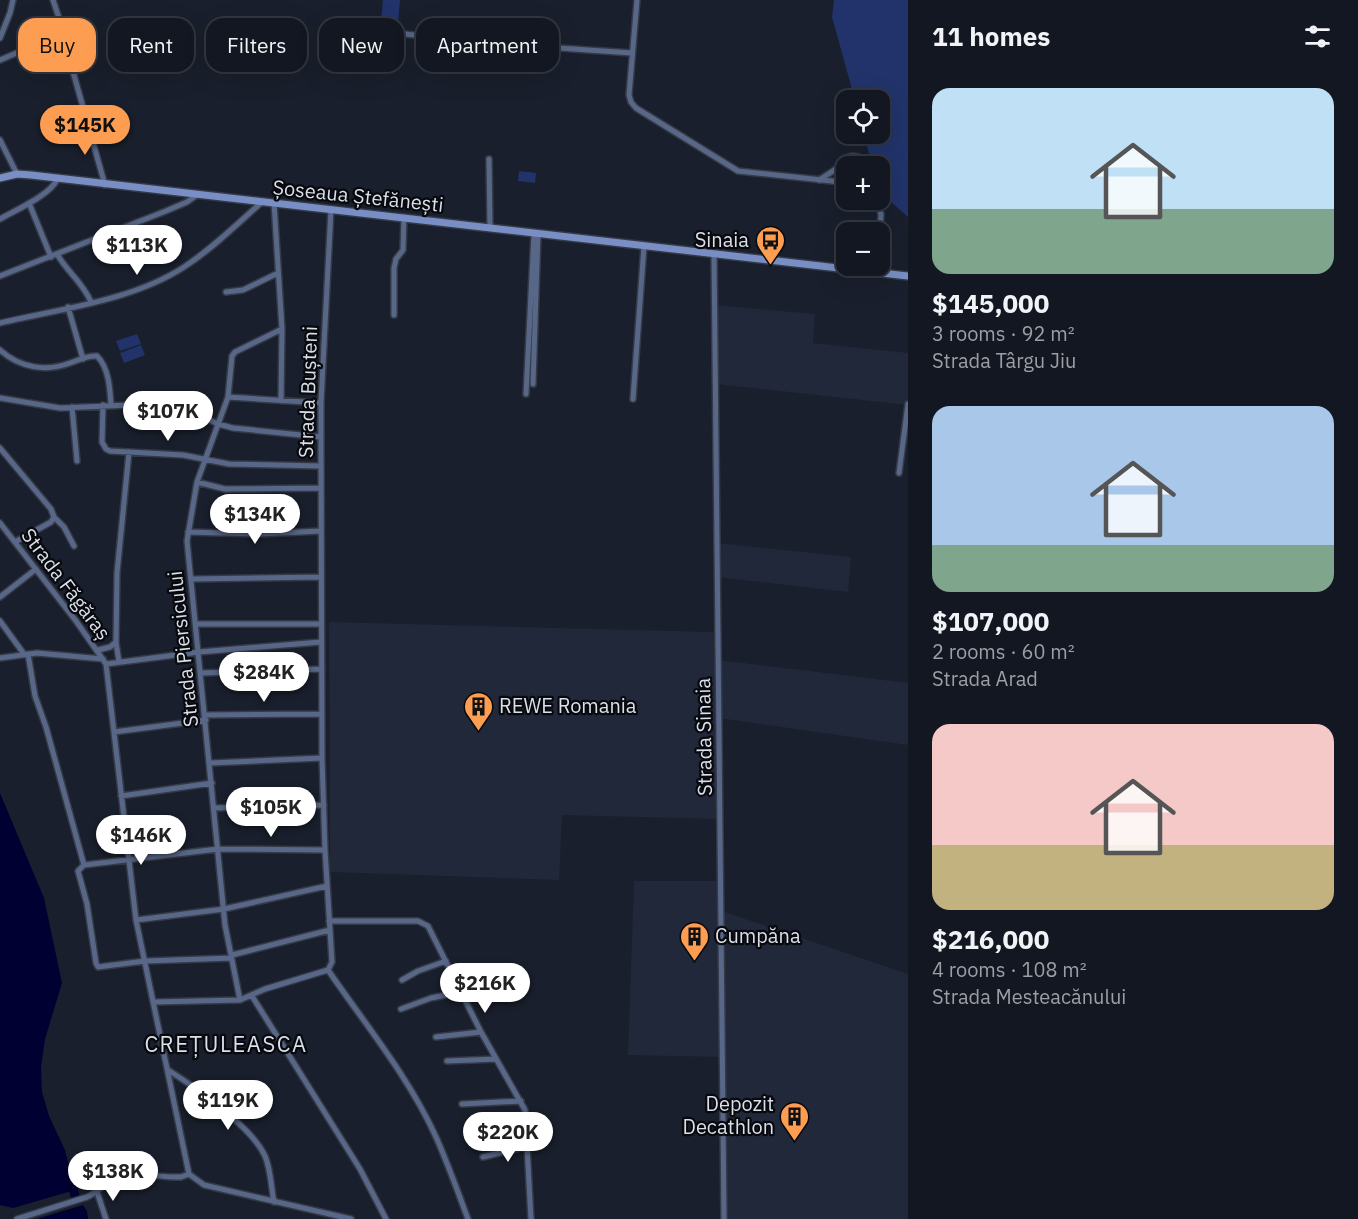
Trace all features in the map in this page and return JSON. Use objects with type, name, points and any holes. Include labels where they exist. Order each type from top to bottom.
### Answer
[{"type":"main road","name":"Șoseaua Ștefănești","points":[[0,178],[17,174],[58,178],[714,254],[836,265]]},
{"type":"main road","name":"Șoseaua Ștefănești","points":[[890,272],[908,276]]},
{"type":"street","points":[[0,38],[13,0]]},
{"type":"street","points":[[52,0],[59,18]]},
{"type":"street","points":[[637,0],[629,95],[636,108],[738,171],[836,183]]},
{"type":"street","points":[[405,34],[488,43],[632,53]]},
{"type":"street","points":[[0,58],[18,51]]},
{"type":"street","points":[[73,72],[105,185]]},
{"type":"street","points":[[0,140],[17,174]]},
{"type":"street","points":[[489,159],[490,228]]},
{"type":"street","points":[[819,180],[836,168]]},
{"type":"street","points":[[0,219],[52,187],[58,178]]},
{"type":"street","points":[[0,276],[187,202],[197,195]]},
{"type":"street","points":[[0,323],[114,297],[184,268],[262,202]]},
{"type":"street","points":[[29,203],[51,256]]},
{"type":"street","points":[[274,203],[282,329],[281,400]]},
{"type":"street","name":"Strada Bușteni","points":[[328,970],[332,962],[322,758],[321,403],[331,209]]},
{"type":"street","points":[[394,315],[394,268],[396,259],[403,250],[404,217]]},
{"type":"street","points":[[532,384],[536,234]]},
{"type":"street","points":[[526,394],[536,234]]},
{"type":"street","points":[[633,399],[644,246]]},
{"type":"street","points":[[57,254],[83,286],[91,302]]},
{"type":"street","name":"Strada Sinaia","points":[[714,254],[724,1219]]},
{"type":"street","points":[[226,292],[243,290],[278,273]]},
{"type":"street","points":[[68,307],[83,359]]},
{"type":"street","name":"Strada Piersicului","points":[[240,1000],[225,925],[187,546],[196,482],[228,397],[233,354],[282,329]]},
{"type":"street","points":[[0,350],[18,362],[45,369],[93,356],[99,358],[110,388],[111,405]]},
{"type":"street","points":[[228,397],[321,403]]},
{"type":"street","points":[[0,398],[50,407],[111,405],[167,411],[203,417],[232,428],[321,436]]},
{"type":"street","points":[[899,473],[908,404]]},
{"type":"street","points":[[102,405],[104,446],[110,451],[183,455],[229,464],[321,466]]},
{"type":"street","points":[[72,407],[77,460]]},
{"type":"street","points":[[0,448],[51,509],[74,546]]},
{"type":"street","points":[[119,662],[116,642],[117,573],[129,452]]},
{"type":"street","points":[[196,482],[225,489],[321,488]]},
{"type":"street","points":[[15,542],[51,522],[54,517]]},
{"type":"street","name":"Strada Făgăraș","points":[[0,523],[98,650],[104,662]]},
{"type":"street","points":[[188,532],[259,534],[321,531]]},
{"type":"street","points":[[0,597],[36,569]]},
{"type":"street","points":[[191,579],[321,577]]},
{"type":"street","points":[[0,621],[26,654],[35,696],[46,727],[84,865]]},
{"type":"street","points":[[196,624],[321,624]]},
{"type":"street","points":[[98,650],[110,647],[116,642]]},
{"type":"street","points":[[0,658],[26,654],[119,662],[199,652],[321,642]]},
{"type":"street","points":[[104,662],[136,920],[189,1174],[204,1185],[351,1219]]},
{"type":"street","points":[[201,673],[322,669]]},
{"type":"street","points":[[114,732],[206,718],[322,714]]},
{"type":"street","points":[[210,763],[322,758]]},
{"type":"street","points":[[121,796],[212,783]]},
{"type":"street","points":[[214,808],[324,806]]},
{"type":"street","points":[[325,850],[218,849],[84,865],[78,871],[87,904],[97,965],[102,967],[145,961],[232,956],[330,930]]},
{"type":"street","points":[[136,920],[224,909],[327,886]]},
{"type":"street","points":[[329,921],[423,922],[428,926],[481,1032],[521,1101],[526,1114],[531,1219]]},
{"type":"street","points":[[402,980],[418,971],[446,961]]},
{"type":"street","points":[[154,1002],[240,1000],[265,989],[328,970],[402,1076],[418,1103],[436,1136],[468,1219]]},
{"type":"street","points":[[401,1009],[431,998],[461,992]]},
{"type":"street","points":[[252,996],[360,1169],[386,1219]]},
{"type":"street","points":[[436,1037],[481,1032]]},
{"type":"street","points":[[447,1061],[496,1059]]},
{"type":"street","points":[[168,1070],[210,1099],[256,1141],[266,1159],[274,1202]]},
{"type":"street","points":[[462,1104],[521,1101]]},
{"type":"street","points":[[483,1157],[528,1146]]},
{"type":"street","points":[[17,1219],[87,1197],[109,1181],[122,1176],[181,1178],[189,1174]]},
{"type":"street","points":[[99,1190],[106,1219]]},
{"type":"shaded area","points":[[383,0],[400,0],[398,18],[381,18]]},
{"type":"shaded area","points":[[834,0],[908,0],[908,217],[890,201],[890,156],[870,156],[866,144],[890,144],[890,90],[852,90],[832,17]]},
{"type":"shaded area","points":[[519,171],[536,173],[535,183],[518,181]]},
{"type":"shaded area","points":[[714,305],[815,314],[813,343],[908,353],[908,405],[716,384]]},
{"type":"shaded area","points":[[137,334],[141,344],[120,351],[116,341]]},
{"type":"shaded area","points":[[141,345],[145,355],[124,363],[120,353]]},
{"type":"shaded area","points":[[717,543],[851,557],[848,592],[717,577]]},
{"type":"shaded area","points":[[329,622],[714,632],[717,819],[562,815],[559,880],[330,872]]},
{"type":"shaded area","points":[[718,660],[908,683],[908,745],[719,718]]},
{"type":"shaded area","points":[[0,793],[44,898],[62,983],[45,1039],[41,1067],[42,1092],[49,1116],[65,1150],[75,1190],[13,1208],[0,1205]]},
{"type":"shaded area","points":[[634,881],[721,881],[722,911],[908,974],[908,1219],[724,1219],[723,1057],[628,1055]]},
{"type":"shaded area","points":[[83,1205],[88,1219],[37,1219]]},
{"type":"waterway","points":[[65,1181],[73,1188],[75,1196]]},
{"type":"place","name":"Sinaia","points":[[770,266]]},
{"type":"place","name":"REWE Romania","points":[[478,732]]},
{"type":"place","name":"Cumpăna","points":[[694,962]]},
{"type":"place","name":"Depozit Decathlon","points":[[795,1142]]},
{"type":"district","name":"CREȚULEASCA","points":[[226,1044]]}]
